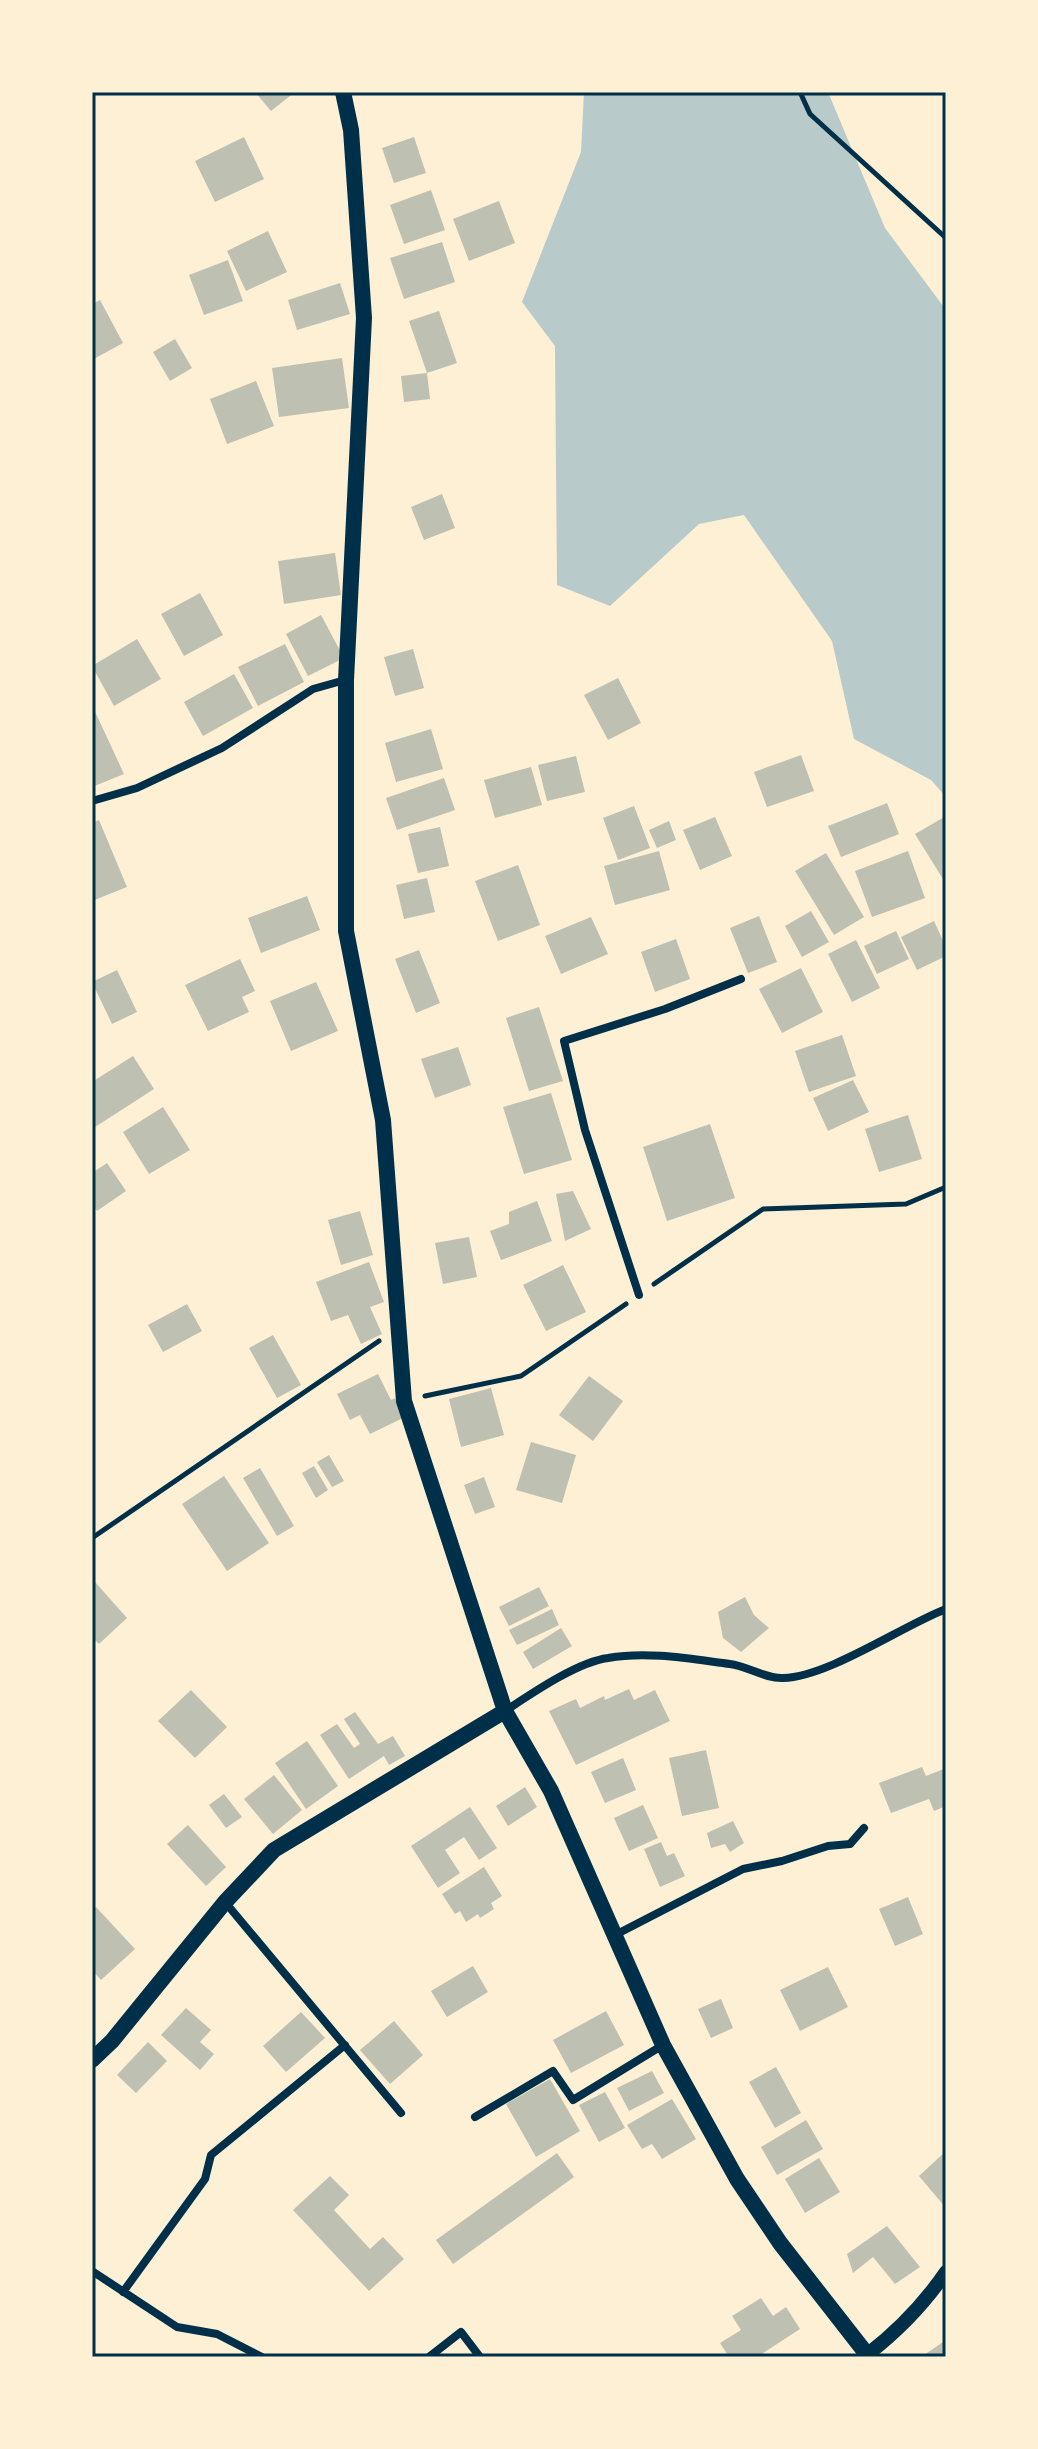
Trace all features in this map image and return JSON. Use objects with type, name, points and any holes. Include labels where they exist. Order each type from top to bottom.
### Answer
[{"type":"main road","points":[[343,92],[351,130],[364,318],[346,680],[346,931],[383,1120],[404,1401],[505,1711],[551,1791],[663,2045],[737,2179],[780,2243],[868,2356]]},
{"type":"main road","points":[[92,2060],[112,2041],[225,1902],[274,1850],[505,1711]]},
{"type":"street","points":[[92,801],[137,788],[222,748],[313,689],[346,680]]},
{"type":"street","points":[[639,1295],[585,1130],[564,1041],[665,1009],[741,979]]},
{"type":"street","points":[[505,1711],[553,1680],[606,1658],[653,1656],[693,1659],[744,1666],[781,1679],[808,1674],[946,1609]]},
{"type":"street","points":[[615,1935],[743,1869],[782,1861],[828,1846],[850,1844],[864,1828]]},
{"type":"street","points":[[225,1902],[401,2113]]},
{"type":"street","points":[[123,2292],[205,2179],[211,2155],[345,2045]]},
{"type":"street","points":[[475,2117],[553,2071],[573,2100],[663,2045]]},
{"type":"street","points":[[92,2271],[177,2327],[217,2334],[262,2357]]},
{"type":"street","points":[[868,2356],[927,2299],[946,2272]]},
{"type":"street","points":[[429,2357],[461,2332],[480,2357]]},
{"type":"path","points":[[800,92],[810,114],[946,238]]},
{"type":"path","points":[[404,1401],[521,1376],[763,1209],[906,1204],[946,1187]]},
{"type":"path","points":[[92,1538],[400,1327]]},
{"type":"shaded area","points":[[584,92],[828,92],[885,228],[946,310],[946,797],[931,780],[854,739],[832,641],[744,515],[699,524],[610,606],[557,585],[555,346],[522,302],[581,152]]},
{"type":"building","points":[[255,92],[295,92],[271,111]]},
{"type":"building","points":[[244,137],[264,179],[215,202],[195,161]]},
{"type":"building","points":[[414,137],[426,173],[394,183],[382,148]]},
{"type":"building","points":[[431,190],[445,230],[404,244],[390,205]]},
{"type":"building","points":[[499,201],[515,243],[469,261],[453,219]]},
{"type":"building","points":[[268,231],[287,272],[246,291],[227,251]]},
{"type":"building","points":[[442,242],[455,282],[404,299],[390,258]]},
{"type":"building","points":[[228,260],[243,301],[204,315],[189,275]]},
{"type":"building","points":[[340,283],[350,314],[297,330],[288,300]]},
{"type":"building","points":[[100,300],[123,343],[92,360],[92,304]]},
{"type":"building","points":[[439,311],[457,363],[427,373],[409,321]]},
{"type":"building","points":[[175,339],[192,368],[170,381],[153,352]]},
{"type":"building","points":[[342,358],[349,408],[279,417],[272,368]]},
{"type":"building","points":[[427,373],[430,399],[404,402],[401,376]]},
{"type":"building","points":[[256,381],[274,426],[227,444],[210,399]]},
{"type":"building","points":[[442,494],[455,528],[424,540],[411,507]]},
{"type":"building","points":[[335,553],[341,595],[284,604],[278,561]]},
{"type":"building","points":[[200,593],[223,635],[184,656],[161,614]]},
{"type":"building","points":[[321,615],[344,658],[308,676],[286,634]]},
{"type":"building","points":[[137,639],[161,679],[114,706],[92,666]]},
{"type":"building","points":[[285,644],[304,682],[258,706],[238,667]]},
{"type":"building","points":[[413,649],[424,688],[395,696],[384,657]]},
{"type":"building","points":[[234,674],[253,708],[203,736],[184,702]]},
{"type":"building","points":[[618,678],[641,723],[608,740],[584,695]]},
{"type":"building","points":[[92,705],[124,774],[92,787]]},
{"type":"building","points":[[431,729],[443,769],[396,782],[385,743]]},
{"type":"building","points":[[801,755],[814,791],[767,807],[754,772]]},
{"type":"building","points":[[576,756],[585,792],[547,801],[538,765]]},
{"type":"building","points":[[531,767],[542,805],[495,818],[484,780]]},
{"type":"building","points":[[444,778],[455,810],[397,830],[386,798]]},
{"type":"building","points":[[887,803],[899,834],[841,857],[828,826]]},
{"type":"building","points":[[634,806],[650,848],[618,860],[603,818]]},
{"type":"building","points":[[946,816],[946,884],[915,834]]},
{"type":"building","points":[[715,817],[732,856],[700,870],[683,830]]},
{"type":"building","points":[[99,820],[127,887],[92,901],[92,823]]},
{"type":"building","points":[[669,821],[676,840],[657,848],[649,830]]},
{"type":"building","points":[[440,827],[449,866],[418,873],[408,834]]},
{"type":"building","points":[[659,851],[670,890],[615,905],[604,866]]},
{"type":"building","points":[[908,851],[925,898],[872,917],[855,871]]},
{"type":"building","points":[[826,853],[864,917],[834,935],[795,871]]},
{"type":"building","points":[[518,865],[540,925],[498,941],[475,881]]},
{"type":"building","points":[[427,878],[435,912],[404,919],[396,885]]},
{"type":"building","points":[[307,896],[320,930],[261,953],[248,918]]},
{"type":"building","points":[[811,911],[829,942],[802,957],[785,926]]},
{"type":"building","points":[[759,916],[777,962],[748,973],[730,928]]},
{"type":"building","points":[[591,917],[608,954],[561,974],[545,936]]},
{"type":"building","points":[[934,921],[946,947],[946,956],[917,970],[901,937]]},
{"type":"building","points":[[896,931],[909,959],[877,974],[864,946]]},
{"type":"building","points":[[676,939],[690,979],[655,992],[641,952]]},
{"type":"building","points":[[856,940],[880,988],[852,1002],[828,954]]},
{"type":"building","points":[[419,950],[440,1003],[416,1013],[395,959]]},
{"type":"building","points":[[240,959],[255,991],[242,997],[249,1012],[208,1031],[185,985]]},
{"type":"building","points":[[801,968],[823,1012],[782,1033],[759,989]]},
{"type":"building","points":[[117,970],[137,1012],[112,1024],[92,982]]},
{"type":"building","points":[[316,982],[338,1031],[291,1051],[270,1001]]},
{"type":"building","points":[[539,1007],[563,1081],[529,1091],[506,1018]]},
{"type":"building","points":[[842,1035],[856,1076],[809,1092],[795,1051]]},
{"type":"building","points":[[458,1047],[471,1085],[435,1098],[421,1059]]},
{"type":"building","points":[[133,1056],[154,1089],[92,1129],[92,1082]]},
{"type":"building","points":[[853,1080],[869,1112],[828,1131],[813,1098]]},
{"type":"building","points":[[551,1093],[572,1160],[524,1174],[503,1107]]},
{"type":"building","points":[[163,1107],[190,1150],[149,1174],[123,1132]]},
{"type":"building","points":[[908,1115],[922,1159],[879,1172],[865,1129]]},
{"type":"building","points":[[710,1124],[735,1198],[667,1221],[643,1147]]},
{"type":"building","points":[[107,1163],[126,1191],[97,1211],[92,1204],[92,1173]]},
{"type":"building","points":[[573,1191],[591,1229],[565,1241],[556,1194]]},
{"type":"building","points":[[537,1201],[552,1241],[501,1260],[490,1231],[509,1224],[509,1212]]},
{"type":"building","points":[[360,1211],[373,1255],[341,1265],[328,1220]]},
{"type":"building","points":[[469,1237],[477,1277],[443,1284],[435,1243]]},
{"type":"building","points":[[369,1262],[384,1302],[370,1307],[382,1334],[361,1344],[348,1315],[331,1321],[316,1282]]},
{"type":"building","points":[[563,1265],[586,1312],[546,1331],[523,1285]]},
{"type":"building","points":[[187,1304],[202,1331],[163,1352],[148,1325]]},
{"type":"building","points":[[273,1335],[301,1385],[277,1398],[249,1348]]},
{"type":"building","points":[[378,1374],[391,1400],[395,1398],[405,1417],[370,1434],[360,1415],[350,1420],[337,1394]]},
{"type":"building","points":[[589,1376],[623,1401],[593,1441],[559,1415]]},
{"type":"building","points":[[491,1388],[504,1435],[461,1447],[449,1399]]},
{"type":"building","points":[[531,1442],[576,1455],[562,1503],[516,1490]]},
{"type":"building","points":[[329,1455],[344,1481],[332,1487],[317,1462]]},
{"type":"building","points":[[314,1466],[328,1490],[316,1498],[302,1473]]},
{"type":"building","points":[[260,1468],[294,1526],[277,1536],[243,1478]]},
{"type":"building","points":[[224,1476],[269,1543],[227,1571],[182,1504]]},
{"type":"building","points":[[484,1477],[495,1507],[475,1514],[464,1485]]},
{"type":"building","points":[[95,1582],[127,1618],[99,1644],[92,1637],[92,1585]]},
{"type":"building","points":[[539,1587],[549,1606],[509,1626],[499,1607]]},
{"type":"building","points":[[745,1597],[754,1615],[769,1628],[741,1652],[723,1638],[718,1612]]},
{"type":"building","points":[[552,1609],[559,1625],[517,1645],[509,1630]]},
{"type":"building","points":[[561,1628],[572,1646],[533,1669],[523,1652]]},
{"type":"building","points":[[629,1689],[634,1700],[655,1690],[670,1721],[576,1765],[549,1711],[576,1699],[580,1708],[604,1696],[605,1700]]},
{"type":"building","points":[[191,1690],[227,1727],[195,1758],[158,1721]]},
{"type":"building","points":[[355,1712],[378,1744],[393,1736],[405,1756],[389,1765],[384,1756],[349,1779],[320,1735],[337,1724],[354,1748],[360,1744],[344,1719]]},
{"type":"building","points":[[307,1741],[338,1786],[306,1809],[275,1763]]},
{"type":"building","points":[[706,1750],[719,1808],[682,1816],[669,1758]]},
{"type":"building","points":[[623,1758],[636,1790],[605,1803],[591,1772]]},
{"type":"building","points":[[922,1767],[926,1776],[946,1768],[946,1806],[934,1811],[929,1799],[891,1813],[879,1783]]},
{"type":"building","points":[[274,1775],[302,1810],[273,1834],[244,1799]]},
{"type":"building","points":[[525,1787],[537,1807],[508,1826],[496,1806]]},
{"type":"building","points":[[224,1794],[242,1817],[226,1828],[209,1805]]},
{"type":"building","points":[[643,1805],[658,1838],[629,1851],[614,1818]]},
{"type":"building","points":[[470,1807],[497,1848],[479,1860],[464,1837],[445,1850],[460,1873],[438,1888],[411,1846]]},
{"type":"building","points":[[733,1821],[744,1843],[730,1852],[725,1844],[711,1848],[707,1833]]},
{"type":"building","points":[[188,1825],[226,1867],[206,1886],[167,1844]]},
{"type":"building","points":[[661,1842],[667,1856],[674,1853],[685,1876],[660,1887],[644,1849]]},
{"type":"building","points":[[484,1867],[502,1896],[491,1903],[494,1909],[466,1922],[460,1911],[455,1914],[442,1894]]},
{"type":"building","points":[[908,1897],[923,1934],[895,1946],[879,1909]]},
{"type":"building","points":[[96,1907],[135,1949],[101,1980],[92,1970],[92,1911]]},
{"type":"building","points":[[473,1966],[488,1992],[447,2017],[431,1991]]},
{"type":"building","points":[[828,1967],[848,2007],[800,2031],[780,1990]]},
{"type":"building","points":[[721,1999],[733,2028],[711,2038],[698,2009]]},
{"type":"building","points":[[186,2008],[211,2030],[200,2042],[214,2054],[200,2070],[161,2035]]},
{"type":"building","points":[[606,2011],[624,2045],[571,2073],[553,2040]]},
{"type":"building","points":[[301,2012],[325,2038],[286,2072],[263,2046]]},
{"type":"building","points":[[394,2021],[423,2055],[390,2084],[360,2050]]},
{"type":"building","points":[[148,2042],[167,2061],[136,2093],[117,2075]]},
{"type":"building","points":[[776,2067],[801,2113],[775,2128],[749,2082]]},
{"type":"building","points":[[652,2071],[664,2093],[629,2111],[617,2088]]},
{"type":"building","points":[[550,2079],[580,2131],[536,2157],[506,2104]]},
{"type":"building","points":[[605,2092],[625,2128],[599,2142],[579,2105]]},
{"type":"building","points":[[672,2099],[696,2139],[662,2159],[652,2144],[642,2149],[627,2125]]},
{"type":"building","points":[[806,2120],[823,2149],[777,2175],[761,2147]]},
{"type":"building","points":[[946,2151],[946,2208],[919,2176]]},
{"type":"building","points":[[557,2153],[574,2177],[453,2264],[436,2240]]},
{"type":"building","points":[[819,2158],[840,2192],[805,2213],[785,2179]]},
{"type":"building","points":[[330,2176],[349,2195],[334,2210],[370,2249],[383,2237],[404,2259],[369,2291],[293,2210]]},
{"type":"building","points":[[887,2226],[920,2267],[895,2284],[873,2257],[853,2273],[847,2254]]},
{"type":"building","points":[[761,2298],[773,2316],[786,2307],[800,2329],[757,2357],[729,2357],[720,2343],[741,2330],[732,2316]]},
{"type":"building","points":[[946,2340],[946,2357],[924,2355]]}]
